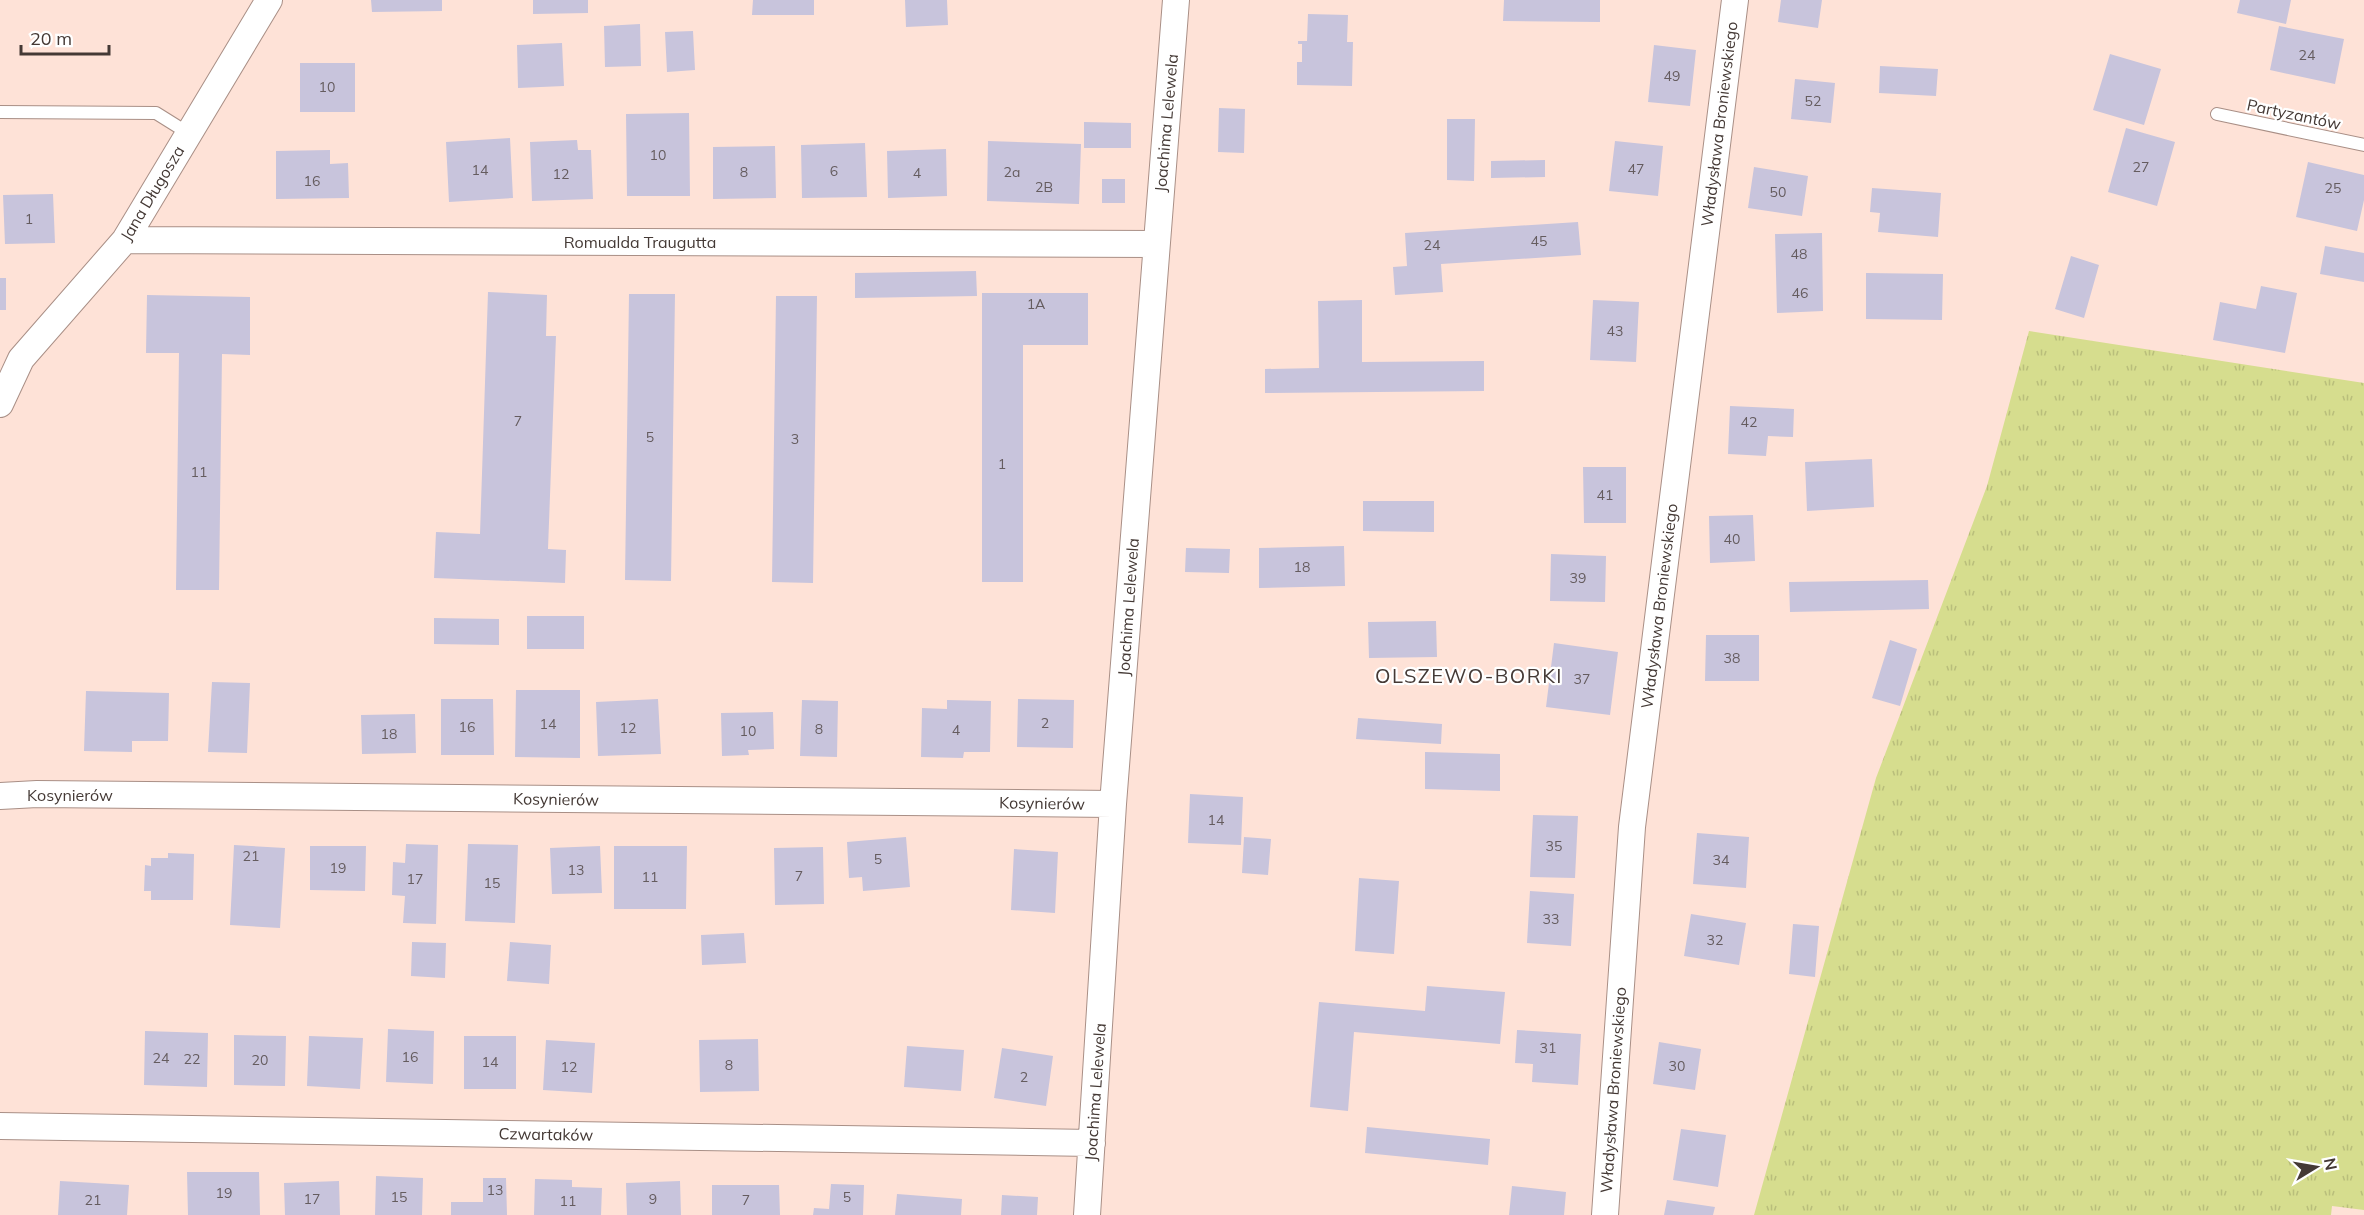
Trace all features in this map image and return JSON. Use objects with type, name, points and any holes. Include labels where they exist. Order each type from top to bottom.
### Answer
[{"type":"street","name":"Jana Długosza","points":[[0,404],[21,359],[125,240],[269,0]]},
{"type":"street","name":"Joachima Lelewela","points":[[1087,1215],[1113,804],[1176,0]]},
{"type":"street","name":"Władysława Broniewskiego","points":[[1605,1215],[1632,827],[1735,0]]},
{"type":"street","name":"Romualda Traugutta","points":[[125,240],[1156,244]]},
{"type":"street","name":"Kosynierów","points":[[0,796],[37,794],[1113,804]]},
{"type":"street","name":"Czwartaków","points":[[0,1126],[1092,1143]]},
{"type":"lane","points":[[0,112],[156,113],[188,133]]},
{"type":"lane","name":"Partyzantów","points":[[2217,114],[2364,146]]},
{"type":"green space","points":[[2029,331],[2364,383],[2364,1210],[2332,1206],[2331,1215],[1754,1215],[1876,778],[1987,486]]},
{"type":"building","points":[[371,0],[442,0],[442,11],[372,12]]},
{"type":"building","points":[[533,0],[588,0],[588,13],[533,14]]},
{"type":"building","points":[[753,0],[814,0],[814,15],[752,15]]},
{"type":"building","points":[[905,0],[947,0],[948,25],[906,27]]},
{"type":"building","points":[[1504,0],[1600,0],[1600,22],[1503,21]]},
{"type":"building","points":[[1781,0],[1822,0],[1818,28],[1778,22]]},
{"type":"building","points":[[2240,0],[2291,0],[2286,24],[2237,13]]},
{"type":"building","points":[[1308,14],[1348,15],[1347,42],[1353,42],[1352,86],[1297,85],[1297,62],[1302,62],[1302,44],[1298,44],[1298,41],[1307,41]]},
{"type":"building","points":[[640,24],[641,66],[605,67],[604,26]]},
{"type":"building","points":[[2279,26],[2344,39],[2335,84],[2270,70]]},
{"type":"building","points":[[693,31],[695,70],[667,72],[665,32]]},
{"type":"building","points":[[562,43],[564,86],[518,88],[517,45]]},
{"type":"building","points":[[1654,45],[1696,50],[1690,106],[1648,102]]},
{"type":"building","points":[[2110,54],[2161,69],[2144,125],[2093,110]]},
{"type":"building","points":[[300,63],[355,63],[355,112],[300,112]]},
{"type":"building","points":[[1880,66],[1938,69],[1936,96],[1879,93]]},
{"type":"building","points":[[1795,79],[1835,83],[1831,123],[1791,119]]},
{"type":"building","points":[[1219,108],[1245,109],[1244,153],[1218,152]]},
{"type":"building","points":[[689,113],[690,196],[627,196],[626,114]]},
{"type":"building","points":[[1447,119],[1475,119],[1474,181],[1447,180]]},
{"type":"building","points":[[1084,122],[1131,123],[1131,148],[1084,148]]},
{"type":"building","points":[[2126,128],[2175,142],[2157,206],[2108,192]]},
{"type":"building","points":[[510,138],[513,198],[449,202],[446,142]]},
{"type":"building","points":[[577,140],[578,150],[591,150],[593,199],[532,201],[530,142]]},
{"type":"building","points":[[988,141],[1081,144],[1079,204],[987,201]]},
{"type":"building","points":[[1615,141],[1663,146],[1658,196],[1609,191]]},
{"type":"building","points":[[865,143],[867,197],[802,198],[801,145]]},
{"type":"building","points":[[775,146],[776,198],[713,199],[713,147]]},
{"type":"building","points":[[946,149],[947,196],[888,198],[887,151]]},
{"type":"building","points":[[330,150],[330,164],[348,163],[349,198],[276,199],[276,151]]},
{"type":"building","points":[[1545,160],[1545,177],[1491,178],[1491,161]]},
{"type":"building","points":[[2308,162],[2364,175],[2364,200],[2357,231],[2296,217]]},
{"type":"building","points":[[1754,167],[1808,176],[1802,216],[1748,208]]},
{"type":"building","points":[[1102,179],[1125,179],[1125,203],[1102,203]]},
{"type":"building","points":[[1872,188],[1941,193],[1938,237],[1878,232],[1880,213],[1870,212]]},
{"type":"building","points":[[53,194],[55,243],[5,244],[3,195]]},
{"type":"building","points":[[1578,222],[1581,255],[1441,264],[1443,292],[1395,295],[1393,267],[1407,266],[1405,233]]},
{"type":"building","points":[[1822,233],[1823,311],[1777,313],[1775,234]]},
{"type":"building","points":[[2325,246],[2364,253],[2364,282],[2320,274]]},
{"type":"building","points":[[2071,256],[2099,265],[2084,318],[2055,309]]},
{"type":"building","points":[[976,271],[977,296],[855,298],[855,273]]},
{"type":"building","points":[[1866,273],[1943,274],[1942,320],[1866,319]]},
{"type":"building","points":[[0,278],[6,278],[6,310],[0,310]]},
{"type":"building","points":[[2261,286],[2297,293],[2285,353],[2213,340],[2220,302],[2256,309]]},
{"type":"building","points":[[488,292],[547,295],[546,336],[556,336],[548,549],[566,550],[565,583],[434,578],[436,532],[480,534]]},
{"type":"building","points":[[982,293],[1088,293],[1088,345],[1023,345],[1023,582],[982,582]]},
{"type":"building","points":[[629,294],[675,294],[671,581],[625,580]]},
{"type":"building","points":[[147,295],[250,297],[250,355],[222,354],[219,590],[176,590],[179,353],[146,353]]},
{"type":"building","points":[[776,296],[817,296],[813,583],[772,582]]},
{"type":"building","points":[[1362,300],[1362,362],[1484,361],[1484,391],[1265,393],[1265,369],[1319,368],[1318,301]]},
{"type":"building","points":[[1593,300],[1639,302],[1636,362],[1590,360]]},
{"type":"building","points":[[1730,406],[1794,409],[1793,437],[1768,436],[1766,456],[1728,454]]},
{"type":"building","points":[[1872,459],[1874,507],[1807,511],[1805,462]]},
{"type":"building","points":[[1583,467],[1626,467],[1626,523],[1584,523]]},
{"type":"building","points":[[1363,501],[1434,501],[1434,532],[1363,531]]},
{"type":"building","points":[[1753,515],[1755,561],[1710,563],[1709,516]]},
{"type":"building","points":[[1344,546],[1345,586],[1259,588],[1259,548]]},
{"type":"building","points":[[1186,548],[1230,549],[1229,573],[1185,572]]},
{"type":"building","points":[[1551,554],[1606,556],[1605,602],[1550,601]]},
{"type":"building","points":[[1928,580],[1929,609],[1790,612],[1789,582]]},
{"type":"building","points":[[527,616],[584,616],[584,649],[527,649]]},
{"type":"building","points":[[434,618],[499,619],[499,645],[434,644]]},
{"type":"building","points":[[1436,621],[1437,657],[1369,658],[1368,622]]},
{"type":"building","points":[[1706,635],[1759,635],[1759,681],[1705,681]]},
{"type":"building","points":[[1890,640],[1917,649],[1900,706],[1872,698]]},
{"type":"building","points":[[1554,643],[1618,652],[1610,715],[1546,707]]},
{"type":"building","points":[[212,682],[250,683],[247,753],[208,752]]},
{"type":"building","points":[[516,690],[580,690],[580,758],[515,757]]},
{"type":"building","points":[[86,691],[169,693],[168,741],[132,741],[132,752],[84,751]]},
{"type":"building","points":[[441,699],[493,699],[494,755],[441,755]]},
{"type":"building","points":[[658,699],[661,754],[598,756],[596,702]]},
{"type":"building","points":[[1018,699],[1074,700],[1073,748],[1017,747]]},
{"type":"building","points":[[802,700],[838,701],[837,757],[800,756]]},
{"type":"building","points":[[947,700],[991,701],[990,752],[964,752],[963,758],[921,757],[922,708],[947,709]]},
{"type":"building","points":[[773,712],[774,749],[748,750],[749,755],[722,756],[721,713]]},
{"type":"building","points":[[415,714],[416,753],[362,754],[361,715]]},
{"type":"building","points":[[1358,718],[1442,724],[1441,744],[1356,739]]},
{"type":"building","points":[[1425,752],[1500,754],[1500,791],[1425,789]]},
{"type":"building","points":[[1190,794],[1243,797],[1241,845],[1188,843]]},
{"type":"building","points":[[1533,815],[1578,816],[1575,878],[1530,877]]},
{"type":"building","points":[[1697,833],[1749,837],[1746,888],[1693,884]]},
{"type":"building","points":[[906,837],[910,887],[863,891],[862,877],[849,878],[847,842]]},
{"type":"building","points":[[1244,837],[1271,839],[1268,875],[1242,873]]},
{"type":"building","points":[[406,844],[438,845],[436,924],[403,923],[405,896],[392,895],[393,862],[405,863]]},
{"type":"building","points":[[468,844],[518,845],[515,923],[465,921]]},
{"type":"building","points":[[234,845],[285,848],[280,928],[230,925]]},
{"type":"building","points":[[310,846],[366,846],[365,891],[310,890]]},
{"type":"building","points":[[600,846],[602,893],[552,894],[550,848]]},
{"type":"building","points":[[614,846],[687,846],[686,909],[614,909]]},
{"type":"building","points":[[823,847],[824,904],[775,905],[774,848]]},
{"type":"building","points":[[1014,849],[1058,852],[1055,913],[1011,910]]},
{"type":"building","points":[[168,853],[194,854],[193,900],[151,900],[151,891],[144,891],[145,865],[151,866],[151,858],[168,858]]},
{"type":"building","points":[[1359,878],[1399,881],[1394,954],[1355,951]]},
{"type":"building","points":[[1530,891],[1574,894],[1571,946],[1527,943]]},
{"type":"building","points":[[1691,914],[1746,923],[1739,965],[1684,956]]},
{"type":"building","points":[[1793,924],[1819,926],[1815,977],[1789,974]]},
{"type":"building","points":[[744,933],[746,963],[702,965],[701,935]]},
{"type":"building","points":[[412,942],[446,943],[445,978],[411,976]]},
{"type":"building","points":[[510,942],[551,945],[549,984],[507,981]]},
{"type":"building","points":[[1427,986],[1505,992],[1500,1044],[1354,1032],[1348,1111],[1310,1107],[1319,1002],[1425,1011]]},
{"type":"building","points":[[388,1029],[434,1031],[433,1084],[386,1082]]},
{"type":"building","points":[[1517,1030],[1581,1034],[1578,1085],[1532,1082],[1533,1064],[1515,1063]]},
{"type":"building","points":[[145,1031],[208,1033],[207,1087],[144,1085]]},
{"type":"building","points":[[234,1035],[286,1036],[285,1086],[234,1085]]},
{"type":"building","points":[[309,1036],[363,1038],[360,1089],[307,1086]]},
{"type":"building","points":[[464,1036],[516,1036],[516,1089],[464,1089]]},
{"type":"building","points":[[758,1039],[759,1091],[700,1092],[699,1040]]},
{"type":"building","points":[[546,1040],[595,1043],[592,1093],[543,1090]]},
{"type":"building","points":[[1659,1042],[1701,1049],[1695,1090],[1653,1084]]},
{"type":"building","points":[[907,1046],[964,1050],[961,1091],[904,1087]]},
{"type":"building","points":[[1002,1048],[1053,1056],[1046,1106],[994,1098]]},
{"type":"building","points":[[1367,1127],[1490,1139],[1488,1165],[1365,1153]]},
{"type":"building","points":[[1681,1129],[1726,1135],[1718,1187],[1673,1180]]},
{"type":"building","points":[[187,1172],[259,1172],[260,1215],[188,1215]]},
{"type":"building","points":[[376,1176],[423,1178],[422,1215],[375,1215]]},
{"type":"building","points":[[483,1178],[506,1178],[507,1215],[451,1215],[451,1202],[483,1202]]},
{"type":"building","points":[[535,1179],[572,1180],[572,1187],[602,1188],[601,1215],[534,1215]]},
{"type":"building","points":[[60,1181],[129,1185],[127,1215],[58,1215]]},
{"type":"building","points":[[339,1181],[340,1215],[285,1215],[284,1183]]},
{"type":"building","points":[[680,1181],[681,1215],[627,1215],[626,1183]]},
{"type":"building","points":[[831,1184],[864,1185],[863,1215],[813,1215],[814,1208],[829,1209]]},
{"type":"building","points":[[712,1185],[779,1185],[780,1215],[712,1215]]},
{"type":"building","points":[[1512,1186],[1566,1192],[1564,1215],[1509,1215]]},
{"type":"building","points":[[897,1194],[962,1199],[961,1215],[895,1215]]},
{"type":"building","points":[[1002,1195],[1038,1197],[1037,1215],[1001,1215]]},
{"type":"building","points":[[1667,1200],[1715,1207],[1713,1215],[1664,1215]]},
{"type":"district","name":"OLSZEWO-BORKI","points":[[1469,676]]}]
